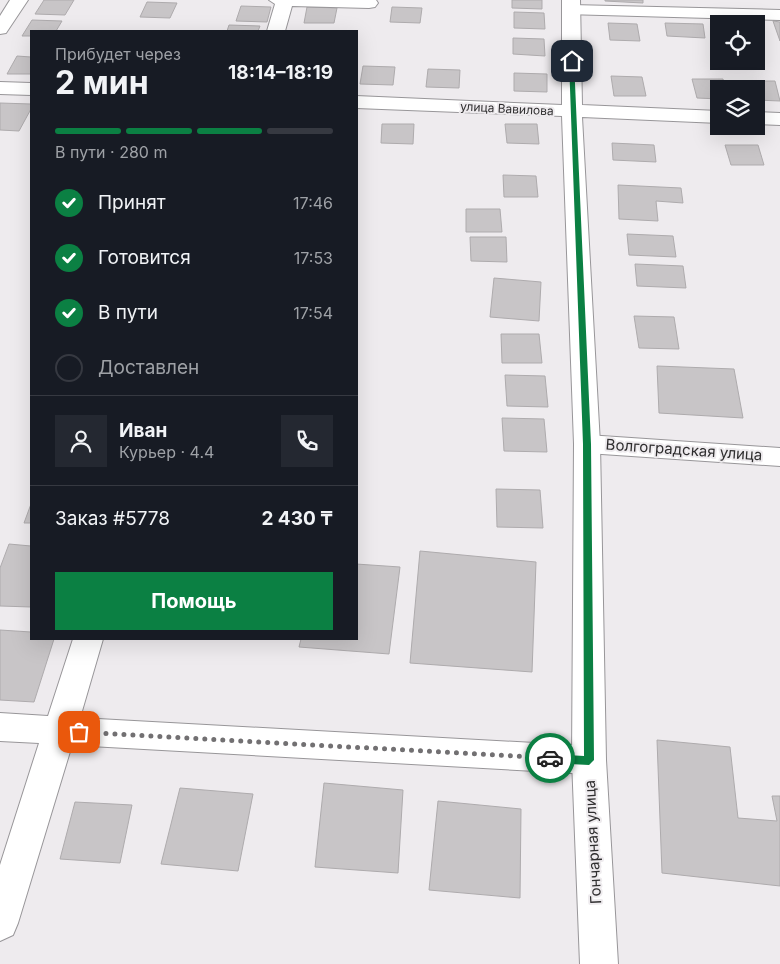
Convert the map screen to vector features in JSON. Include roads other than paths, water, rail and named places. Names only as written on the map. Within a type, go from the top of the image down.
[{"type":"street","points":[[0,29],[19,0]]},
{"type":"street","points":[[278,0],[369,3]]},
{"type":"street","points":[[276,30],[285,0]]},
{"type":"street","points":[[571,5],[780,15]]},
{"type":"street","name":"Гончарная улица","points":[[571,5],[572,112],[587,444],[589,760],[598,964]]},
{"type":"street","points":[[0,88],[30,89]]},
{"type":"street","name":"улица Вавилова","points":[[358,102],[710,117]]},
{"type":"street","points":[[765,118],[780,119]]},
{"type":"street","name":"Волгоградская улица","points":[[587,444],[780,457]]},
{"type":"street","points":[[0,923],[88,640]]},
{"type":"street","points":[[0,727],[589,760]]}]
